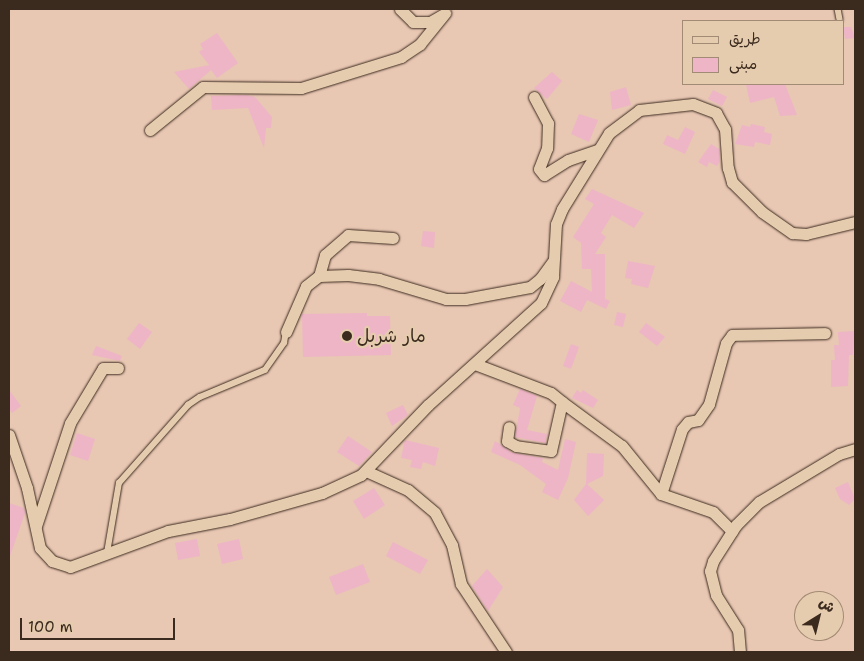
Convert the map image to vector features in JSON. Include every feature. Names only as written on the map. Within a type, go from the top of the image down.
[{"type":"street","points":[[400,9],[413,22],[430,22],[449,11]]},
{"type":"street","points":[[150,130],[203,87],[301,88],[401,57],[420,44],[449,11]]},
{"type":"street","points":[[534,97],[548,123],[547,148],[538,169],[544,175],[568,160],[598,150]]},
{"type":"street","points":[[9,435],[27,488],[35,530],[46,555],[62,566],[78,566],[172,530],[230,519],[322,493],[366,471],[428,405],[541,303],[551,284],[558,217],[598,150],[618,123],[639,110],[685,104],[707,108],[716,113],[725,129],[728,168],[732,182],[780,226],[802,235],[855,222]]},
{"type":"street","points":[[319,276],[325,255],[334,244],[348,235],[393,238]]},
{"type":"street","points":[[286,332],[306,286],[319,276],[348,275],[379,279],[446,299],[465,299],[530,287],[540,279],[554,259]]},
{"type":"street","points":[[661,494],[682,429],[688,422],[698,420],[709,404],[726,343],[732,335],[825,333]]},
{"type":"street","points":[[475,364],[551,393],[622,446],[661,494],[713,512],[732,531]]},
{"type":"street","points":[[35,530],[70,423],[104,368],[118,368]]},
{"type":"street","points":[[509,427],[506,441],[516,446],[551,451],[562,402]]},
{"type":"street","points":[[740,652],[738,630],[720,605],[710,571],[713,561],[732,531],[759,502],[854,448]]},
{"type":"street","points":[[366,471],[408,490],[435,514],[452,545],[461,584],[506,652]]},
{"type":"lane","points":[[838,9],[840,19]]},
{"type":"lane","points":[[107,555],[119,483],[188,405],[200,397],[265,370],[284,344],[286,332]]},
{"type":"building","points":[[844,27],[851,27],[855,38],[845,39]]},
{"type":"building","points":[[217,33],[238,63],[217,78],[211,70],[189,89],[174,72],[209,65],[199,52],[203,49],[200,44]]},
{"type":"building","points":[[552,72],[562,81],[547,99],[534,88]]},
{"type":"building","points":[[746,85],[785,85],[797,115],[780,116],[774,97],[750,103]]},
{"type":"building","points":[[626,87],[631,105],[612,110],[610,92]]},
{"type":"building","points":[[713,90],[727,97],[722,106],[708,99]]},
{"type":"building","points":[[246,95],[255,97],[272,117],[271,128],[266,128],[264,148],[248,108],[212,110],[211,96]]},
{"type":"building","points":[[579,114],[598,120],[589,142],[571,134]]},
{"type":"building","points":[[751,124],[765,127],[764,132],[772,134],[770,145],[755,142],[754,147],[735,144],[742,125],[750,127]]},
{"type":"building","points":[[685,127],[695,132],[685,154],[663,144],[667,135],[678,140]]},
{"type":"building","points":[[711,144],[719,149],[720,161],[717,166],[709,162],[707,167],[698,162]]},
{"type":"building","points":[[592,189],[644,213],[634,228],[612,215],[601,233],[606,237],[595,254],[605,254],[605,299],[610,301],[606,309],[587,300],[581,312],[560,301],[571,281],[592,292],[591,269],[582,269],[581,243],[573,237],[594,204],[585,199]]},
{"type":"building","points":[[423,231],[435,232],[434,248],[421,246]]},
{"type":"building","points":[[628,261],[655,266],[648,288],[631,284],[632,279],[625,278]]},
{"type":"building","points":[[617,312],[626,314],[623,327],[614,325]]},
{"type":"building","name":"مار شربل","points":[[367,313],[367,316],[390,316],[391,355],[303,357],[302,314]]},
{"type":"building","points":[[139,323],[152,332],[140,349],[127,339]]},
{"type":"building","points":[[646,323],[665,337],[657,346],[639,332]]},
{"type":"building","points":[[855,331],[853,355],[849,355],[848,386],[831,387],[831,360],[835,360],[834,345],[839,345],[838,332]]},
{"type":"building","points":[[571,344],[579,347],[571,369],[563,366]]},
{"type":"building","points":[[96,346],[122,356],[120,361],[92,355]]},
{"type":"building","points":[[520,389],[537,396],[527,430],[547,434],[545,443],[515,437],[520,408],[513,405]]},
{"type":"building","points":[[9,390],[21,406],[12,413],[9,409]]},
{"type":"building","points":[[577,390],[581,393],[583,390],[598,400],[593,408],[572,398]]},
{"type":"building","points":[[403,405],[408,415],[392,426],[386,413]]},
{"type":"building","points":[[77,433],[95,439],[88,461],[70,455]]},
{"type":"building","points":[[348,436],[372,452],[359,466],[337,452]]},
{"type":"building","points":[[565,439],[576,442],[568,478],[558,500],[542,492],[546,484],[520,465],[491,452],[495,441],[513,453],[543,458],[542,462],[558,470]]},
{"type":"building","points":[[405,440],[439,448],[435,466],[423,462],[421,469],[410,467],[412,460],[401,458]]},
{"type":"building","points":[[587,453],[604,454],[603,476],[587,484],[604,500],[588,516],[574,500],[586,484]]},
{"type":"building","points":[[848,482],[855,499],[849,505],[840,499],[835,488]]},
{"type":"building","points":[[374,488],[385,505],[364,519],[353,501]]},
{"type":"building","points":[[9,503],[24,508],[25,513],[10,556]]},
{"type":"building","points":[[197,539],[200,556],[178,560],[175,543]]},
{"type":"building","points":[[239,539],[243,559],[222,564],[217,544]]},
{"type":"building","points":[[393,542],[428,560],[420,574],[386,556]]},
{"type":"building","points":[[363,564],[370,582],[336,595],[329,577]]},
{"type":"building","points":[[487,569],[503,587],[488,611],[472,586]]},
{"type":"place","name":"مار شربل","points":[[347,336]]}]
